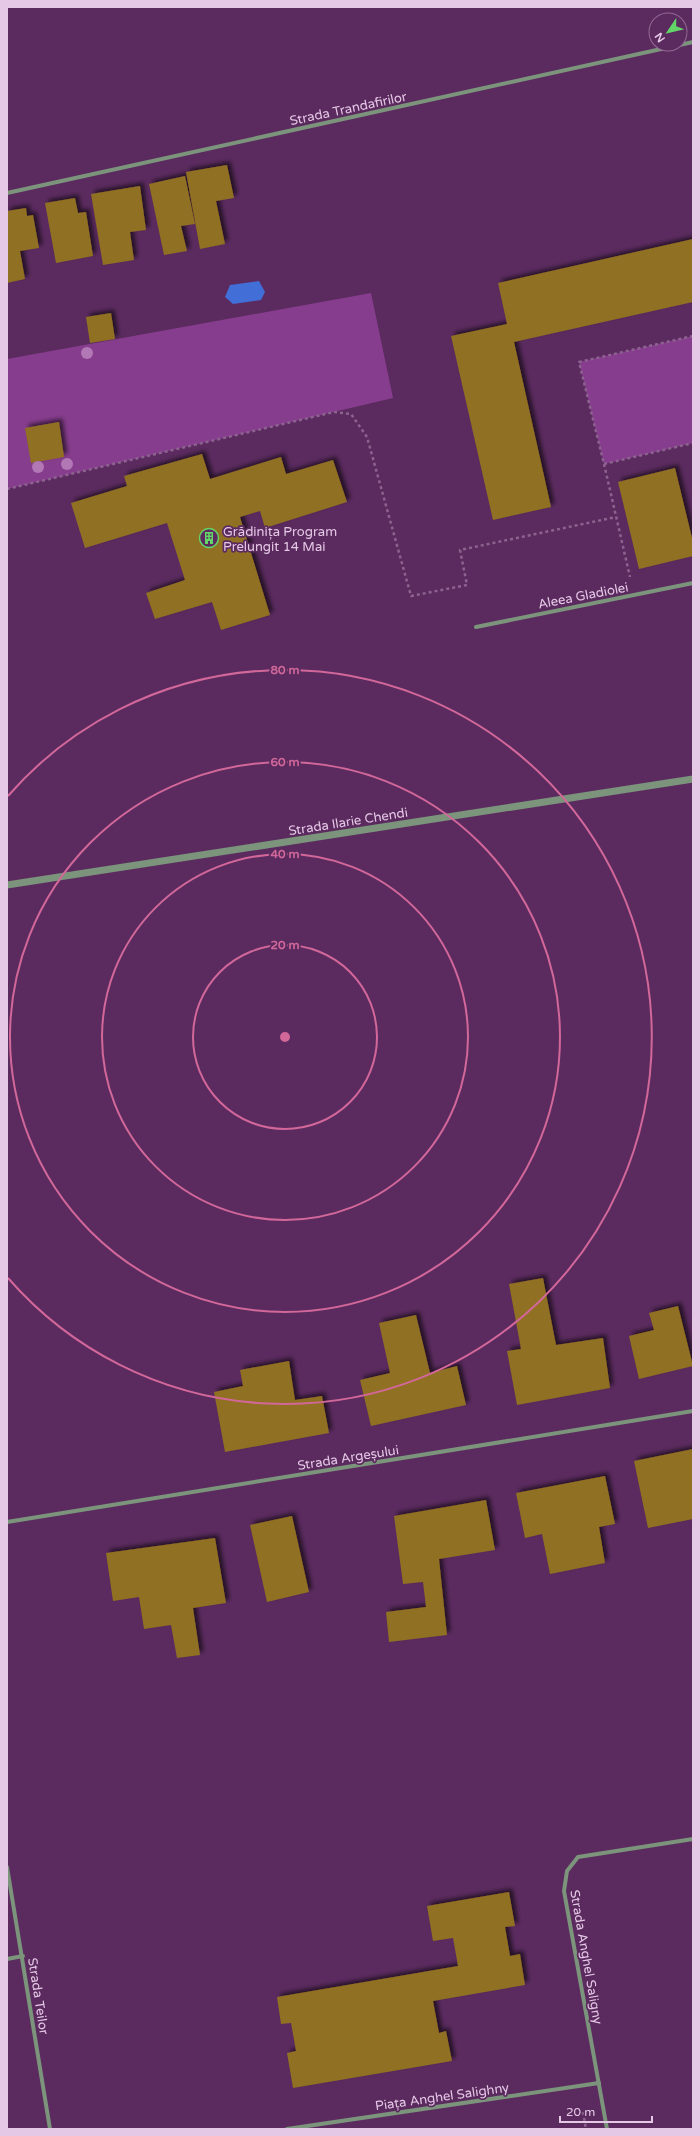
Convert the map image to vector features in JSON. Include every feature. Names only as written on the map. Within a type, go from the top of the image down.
[{"type":"street","name":"Strada Trandafirilor","points":[[7,193],[693,42]]},
{"type":"street","name":"Aleea Gladiolei","points":[[476,627],[693,583]]},
{"type":"street","name":"Strada Ilarie Chendi","points":[[7,885],[693,779]]},
{"type":"street","name":"Strada Argeșului","points":[[7,1522],[693,1411]]},
{"type":"street","name":"Strada Anghel Saligny","points":[[607,2129],[564,1891],[567,1871],[578,1857],[693,1839]]},
{"type":"street","name":"Strada Teilor","points":[[7,1867],[23,1956],[50,2129]]},
{"type":"street","points":[[7,1959],[23,1956]]},
{"type":"street","name":"Piața Anghel Salighny","points":[[287,2129],[599,2083]]},
{"type":"path","points":[[634,595],[579,362],[693,336]]},
{"type":"path","points":[[7,489],[334,412],[351,414],[367,437],[412,596],[467,585],[460,550],[616,517]]},
{"type":"path","points":[[604,464],[693,443]]},
{"type":"shaded area","points":[[371,293],[393,398],[7,489],[7,359]]},
{"type":"shaded area","points":[[693,336],[693,443],[604,464],[579,362]]},
{"type":"water","points":[[259,281],[265,292],[261,300],[233,304],[225,297],[230,285]]},
{"type":"building","points":[[227,165],[234,198],[216,201],[225,244],[200,249],[186,172]]},
{"type":"building","points":[[185,176],[195,224],[181,226],[187,251],[164,255],[149,184]]},
{"type":"building","points":[[140,186],[146,230],[130,232],[134,260],[103,265],[91,194]]},
{"type":"building","points":[[75,198],[78,213],[86,212],[93,256],[56,263],[45,203]]},
{"type":"building","points":[[26,208],[27,216],[33,215],[39,248],[20,251],[25,279],[7,283],[7,211]]},
{"type":"building","points":[[693,239],[693,302],[514,342],[551,507],[493,520],[451,336],[507,324],[498,283]]},
{"type":"building","points":[[111,313],[115,339],[90,343],[86,317]]},
{"type":"building","points":[[59,422],[64,457],[31,463],[25,428]]},
{"type":"building","name":"Grădinița Program Prelungit 14 Mai","points":[[202,454],[210,479],[281,457],[286,474],[333,460],[347,502],[265,528],[260,511],[240,517],[270,615],[221,630],[212,602],[155,619],[146,593],[185,580],[167,523],[85,548],[71,503],[127,486],[124,476]]},
{"type":"building","points":[[675,468],[693,542],[693,556],[639,569],[618,482]]},
{"type":"building","points":[[543,1278],[556,1345],[603,1338],[610,1388],[517,1405],[507,1351],[521,1349],[509,1284]]},
{"type":"building","points":[[678,1306],[693,1366],[639,1379],[629,1336],[654,1330],[649,1313]]},
{"type":"building","points":[[416,1315],[430,1373],[457,1366],[466,1405],[371,1426],[360,1380],[390,1373],[379,1323]]},
{"type":"building","points":[[289,1361],[295,1400],[322,1396],[329,1433],[225,1452],[214,1392],[243,1386],[240,1370]]},
{"type":"building","points":[[693,1449],[693,1519],[648,1528],[634,1461]]},
{"type":"building","points":[[605,1476],[615,1524],[599,1527],[605,1563],[550,1574],[542,1534],[525,1538],[516,1493]]},
{"type":"building","points":[[486,1500],[495,1550],[439,1559],[447,1635],[389,1642],[386,1612],[426,1607],[423,1582],[403,1584],[394,1516]]},
{"type":"building","points":[[292,1516],[309,1592],[267,1602],[250,1525]]},
{"type":"building","points":[[215,1538],[226,1603],[193,1608],[200,1655],[177,1658],[171,1625],[144,1629],[139,1597],[113,1601],[106,1553]]},
{"type":"building","points":[[509,1892],[515,1926],[505,1927],[510,1956],[520,1954],[525,1985],[433,2001],[439,2033],[446,2031],[452,2061],[293,2088],[287,2053],[296,2051],[291,2023],[281,2024],[277,1997],[458,1966],[453,1938],[433,1941],[427,1906]]},
{"type":"place","name":"Grădinița Program Prelungit 14 Mai","points":[[209,538]]}]
